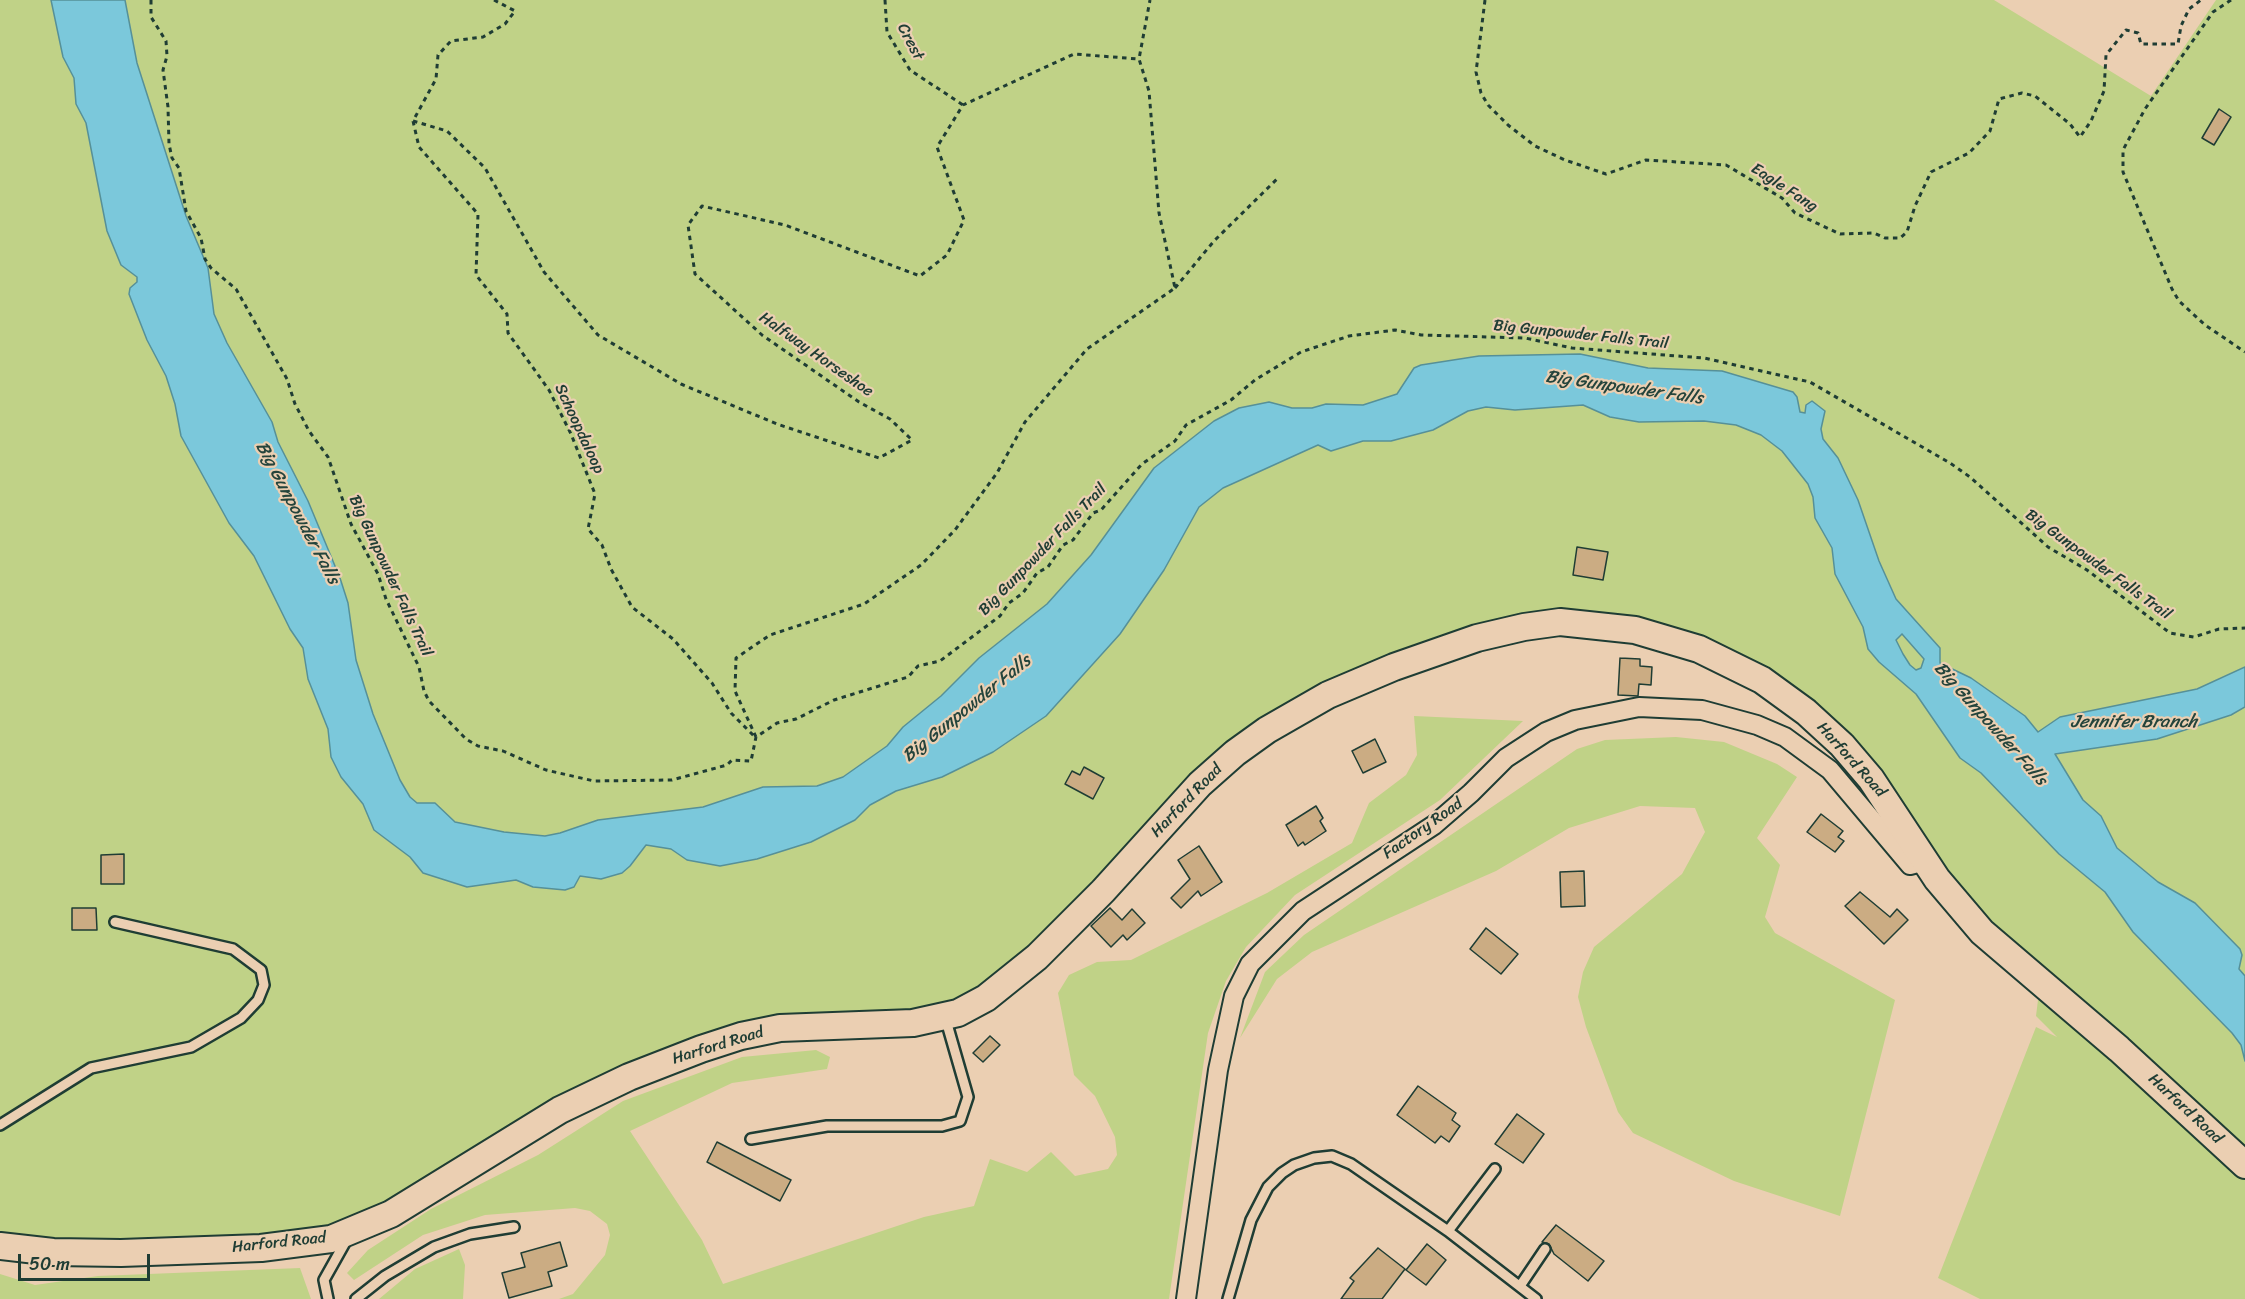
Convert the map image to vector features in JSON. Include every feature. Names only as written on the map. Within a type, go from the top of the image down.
[{"type":"main road","name":"Harford Road","points":[[0,1246],[80,1253],[226,1249],[293,1245],[350,1233],[391,1214],[560,1110],[629,1077],[701,1049],[741,1036],[780,1028],[913,1023],[945,1017],[986,998],[1037,957],[1103,891],[1200,784],[1234,753],[1267,730],[1328,695],[1394,667],[1477,638],[1542,623],[1592,623],[1655,634],[1699,649],[1762,680],[1806,712],[1857,763],[1885,797],[1924,861],[1949,895],[1982,932],[2120,1049],[2245,1165]]},
{"type":"street","name":"Factory Road","points":[[1186,1299],[1218,1070],[1234,996],[1250,964],[1302,911],[1434,825],[1471,794],[1506,758],[1546,732],[1575,720],[1639,707],[1702,710],[1757,725],[1785,738],[1830,770],[1910,865],[1924,861]]},
{"type":"lane","points":[[0,1125],[91,1068],[191,1047],[241,1018],[258,1000],[264,985],[261,970],[233,949],[115,922]]},
{"type":"lane","points":[[751,1139],[827,1126],[942,1126],[960,1121],[968,1097],[945,1017]]},
{"type":"lane","points":[[1228,1299],[1251,1220],[1263,1194],[1282,1173],[1314,1158],[1332,1156],[1351,1164],[1448,1231],[1536,1299]]},
{"type":"lane","points":[[1448,1231],[1495,1169]]},
{"type":"lane","points":[[356,1299],[385,1276],[435,1247],[470,1234],[514,1227]]},
{"type":"lane","points":[[328,1299],[324,1280],[350,1233]]},
{"type":"lane","points":[[1520,1286],[1545,1249]]},
{"type":"path","name":"Big Gunpowder Falls Trail","points":[[151,0],[151,17],[166,41],[167,56],[163,70],[168,107],[169,144],[172,158],[179,168],[186,211],[201,238],[205,259],[236,289],[287,379],[295,404],[309,431],[328,457],[351,524],[378,574],[386,599],[419,667],[424,691],[429,701],[466,739],[478,746],[503,751],[546,770],[594,781],[672,780],[727,765],[732,760],[751,761],[756,737],[777,723],[796,718],[818,706],[909,677],[918,666],[940,661],[1000,616],[1009,603],[1023,593],[1038,573],[1048,567],[1063,545],[1073,540],[1093,513],[1101,510],[1142,464],[1175,441],[1186,425],[1231,400],[1255,380],[1301,352],[1349,336],[1395,330],[1421,336],[1525,338],[1572,348],[1704,358],[1810,382],[1950,463],[2048,547],[2087,570],[2170,633],[2194,636],[2218,629],[2245,628]]},
{"type":"path","points":[[413,121],[436,79],[438,55],[451,41],[483,37],[505,24],[515,11],[494,0]]},
{"type":"path","name":"Crest","points":[[885,0],[887,32],[910,70],[963,105]]},
{"type":"path","points":[[1150,0],[1139,59],[1149,91],[1159,213],[1175,288]]},
{"type":"path","name":"Eagle Fang","points":[[1485,0],[1476,72],[1482,93],[1488,105],[1508,125],[1536,146],[1565,160],[1606,174],[1646,160],[1726,165],[1782,198],[1795,213],[1840,234],[1874,233],[1885,238],[1900,238],[1906,232],[1931,172],[1970,153],[1990,131],[1999,99],[2022,93],[2035,96],[2070,124],[2080,137],[2091,121],[2104,91],[2106,55],[2126,30],[2138,33],[2141,44],[2178,44],[2181,26],[2189,9],[2201,0]]},
{"type":"path","points":[[2231,0],[2212,12],[2145,109],[2123,150],[2123,172],[2179,301],[2205,325],[2245,352]]},
{"type":"path","points":[[963,105],[1074,54],[1139,59]]},
{"type":"path","name":"Halfway Horseshoe","points":[[413,121],[447,132],[485,168],[544,272],[598,335],[681,384],[777,424],[879,458],[912,440],[890,419],[859,402],[762,335],[695,274],[688,225],[702,206],[784,225],[920,276],[947,255],[964,220],[937,147],[963,105]]},
{"type":"path","name":"Schoopdaloop","points":[[413,121],[419,147],[478,214],[476,275],[507,314],[508,333],[549,390],[571,434],[595,494],[588,529],[602,545],[611,569],[632,607],[673,639],[712,683],[731,713],[756,737]]},
{"type":"path","points":[[756,737],[735,691],[736,658],[770,635],[864,604],[921,565],[955,530],[997,473],[1025,422],[1088,349],[1175,288],[1214,241],[1278,178]]},
{"type":"green space","points":[[0,0],[1994,0],[2151,96],[2216,0],[2245,0],[2245,1299],[1980,1299],[1938,1278],[2036,1027],[2057,1037],[2036,1016],[2039,992],[1990,923],[1958,887],[1839,729],[1644,622],[1587,612],[1531,615],[1315,689],[1043,937],[975,993],[947,1005],[925,1011],[766,1020],[413,1187],[347,1223],[312,1231],[270,1236],[109,1242],[52,1242],[0,1235]]},
{"type":"green space","points":[[1414,716],[1523,721],[1440,800],[1295,895],[1246,947],[1226,981],[1208,1033],[1169,1299],[559,1299],[573,1294],[605,1255],[610,1235],[607,1224],[590,1211],[575,1208],[485,1215],[423,1235],[354,1280],[347,1273],[368,1250],[431,1209],[538,1155],[623,1101],[742,1057],[816,1050],[830,1057],[827,1069],[732,1083],[630,1131],[702,1240],[723,1284],[924,1217],[974,1206],[990,1159],[1027,1172],[1051,1152],[1075,1176],[1108,1169],[1117,1155],[1115,1137],[1095,1096],[1074,1075],[1058,993],[1069,975],[1097,962],[1131,960],[1267,893],[1352,843],[1369,803],[1406,775],[1417,755]]},
{"type":"green space","points":[[1676,737],[1724,742],[1777,764],[1797,777],[1757,838],[1780,865],[1765,917],[1775,933],[1895,1000],[1840,1216],[1734,1181],[1633,1133],[1618,1112],[1586,1027],[1578,997],[1583,972],[1594,947],[1682,874],[1705,832],[1695,808],[1640,806],[1569,828],[1496,871],[1312,952],[1277,979],[1240,1038],[1265,972],[1304,935],[1577,749],[1605,740]]},
{"type":"green space","points":[[459,1249],[465,1265],[463,1299],[379,1299],[415,1269]]},
{"type":"green space","points":[[300,1268],[311,1299],[0,1299],[0,1274],[35,1285],[98,1276]]},
{"type":"water","points":[[51,0],[125,0],[137,63],[186,216],[208,268],[214,314],[227,343],[272,422],[278,442],[308,501],[340,578],[348,603],[356,660],[373,714],[400,780],[410,797],[417,803],[435,803],[455,822],[504,832],[545,836],[598,820],[703,807],[763,787],[817,786],[843,777],[887,746],[903,727],[941,696],[979,658],[1047,604],[1091,555],[1154,468],[1214,421],[1239,408],[1269,402],[1292,408],[1312,408],[1326,404],[1363,405],[1397,394],[1414,368],[1421,365],[1479,356],[1580,354],[1648,368],[1722,371],[1793,392],[1797,397],[1800,412],[1805,413],[1806,405],[1812,401],[1825,411],[1821,429],[1823,439],[1838,458],[1858,500],[1879,561],[1896,599],[1940,648],[1940,663],[1971,678],[2025,716],[2038,732],[2060,717],[2197,689],[2245,667],[2245,707],[2231,715],[2157,739],[2055,754],[2083,800],[2101,816],[2117,848],[2158,882],[2195,903],[2240,949],[2242,955],[2239,969],[2245,976],[2245,1061],[2241,1045],[2232,1033],[2133,932],[2105,892],[2059,854],[1981,773],[1960,758],[1916,694],[1879,662],[1868,649],[1863,627],[1835,574],[1832,548],[1815,518],[1813,497],[1808,484],[1782,451],[1761,435],[1736,425],[1704,421],[1639,422],[1610,417],[1583,405],[1515,410],[1486,407],[1468,411],[1433,430],[1391,441],[1363,441],[1331,451],[1318,445],[1223,488],[1199,507],[1164,570],[1120,634],[1046,716],[993,752],[942,777],[896,791],[870,805],[855,820],[811,842],[757,859],[720,866],[687,860],[671,849],[646,845],[622,873],[601,879],[580,876],[574,887],[565,890],[533,887],[516,880],[467,887],[423,873],[410,857],[374,830],[363,804],[341,777],[331,757],[328,729],[308,679],[303,648],[290,629],[254,556],[229,523],[181,436],[175,404],[166,376],[147,340],[129,294],[130,288],[137,282],[137,277],[121,265],[107,231],[86,123],[76,104],[74,78],[63,57]],"holes":[[[1902,634],[1924,659],[1921,668],[1916,670],[1910,665],[1896,640]]]},
{"type":"building","points":[[2219,109],[2231,117],[2214,145],[2202,138]]},
{"type":"building","points":[[1577,547],[1608,552],[1603,580],[1573,575]]},
{"type":"building","points":[[1620,658],[1640,659],[1640,666],[1652,667],[1651,685],[1639,684],[1638,696],[1618,695]]},
{"type":"building","points":[[1375,739],[1386,762],[1363,773],[1352,751]]},
{"type":"building","points":[[1084,767],[1104,778],[1093,799],[1065,784],[1072,771],[1080,775]]},
{"type":"building","points":[[1316,806],[1323,818],[1320,821],[1326,831],[1305,845],[1303,842],[1298,846],[1286,825]]},
{"type":"building","points":[[1821,814],[1843,831],[1838,837],[1844,841],[1835,852],[1807,832]]},
{"type":"building","points":[[1199,846],[1222,882],[1201,896],[1198,891],[1181,908],[1171,898],[1190,879],[1178,860]]},
{"type":"building","points":[[124,854],[124,884],[101,884],[101,855]]},
{"type":"building","points":[[1584,871],[1585,906],[1561,907],[1560,872]]},
{"type":"building","points":[[1860,892],[1890,917],[1897,909],[1908,920],[1884,944],[1845,906]]},
{"type":"building","points":[[72,908],[96,908],[97,930],[72,930]]},
{"type":"building","points":[[1110,908],[1122,920],[1132,909],[1145,923],[1127,940],[1123,935],[1111,947],[1091,926]]},
{"type":"building","points":[[1486,928],[1518,954],[1501,974],[1470,949]]},
{"type":"building","points":[[990,1036],[1000,1045],[983,1062],[973,1053]]},
{"type":"building","points":[[1418,1086],[1456,1113],[1452,1120],[1460,1126],[1449,1142],[1441,1136],[1435,1143],[1397,1115]]},
{"type":"building","points":[[1517,1114],[1544,1134],[1523,1163],[1495,1144]]},
{"type":"building","points":[[717,1142],[791,1180],[780,1201],[707,1162]]},
{"type":"building","points":[[1556,1225],[1604,1261],[1588,1281],[1554,1254],[1549,1244],[1542,1242]]},
{"type":"building","points":[[560,1242],[567,1266],[548,1272],[552,1286],[509,1298],[502,1273],[525,1267],[521,1253]]},
{"type":"building","points":[[1427,1244],[1446,1260],[1426,1285],[1406,1270]]},
{"type":"building","points":[[1378,1248],[1405,1269],[1382,1299],[1341,1299],[1354,1281],[1350,1278]]},
{"type":"water label","name":"Big Gunpowder Falls","points":[[1624,388]]},
{"type":"water label","name":"Big Gunpowder Falls","points":[[297,513]]},
{"type":"water label","name":"Big Gunpowder Falls","points":[[967,709]]},
{"type":"water label","name":"Jennifer Branch","points":[[2134,722]]},
{"type":"water label","name":"Big Gunpowder Falls","points":[[1990,724]]}]
